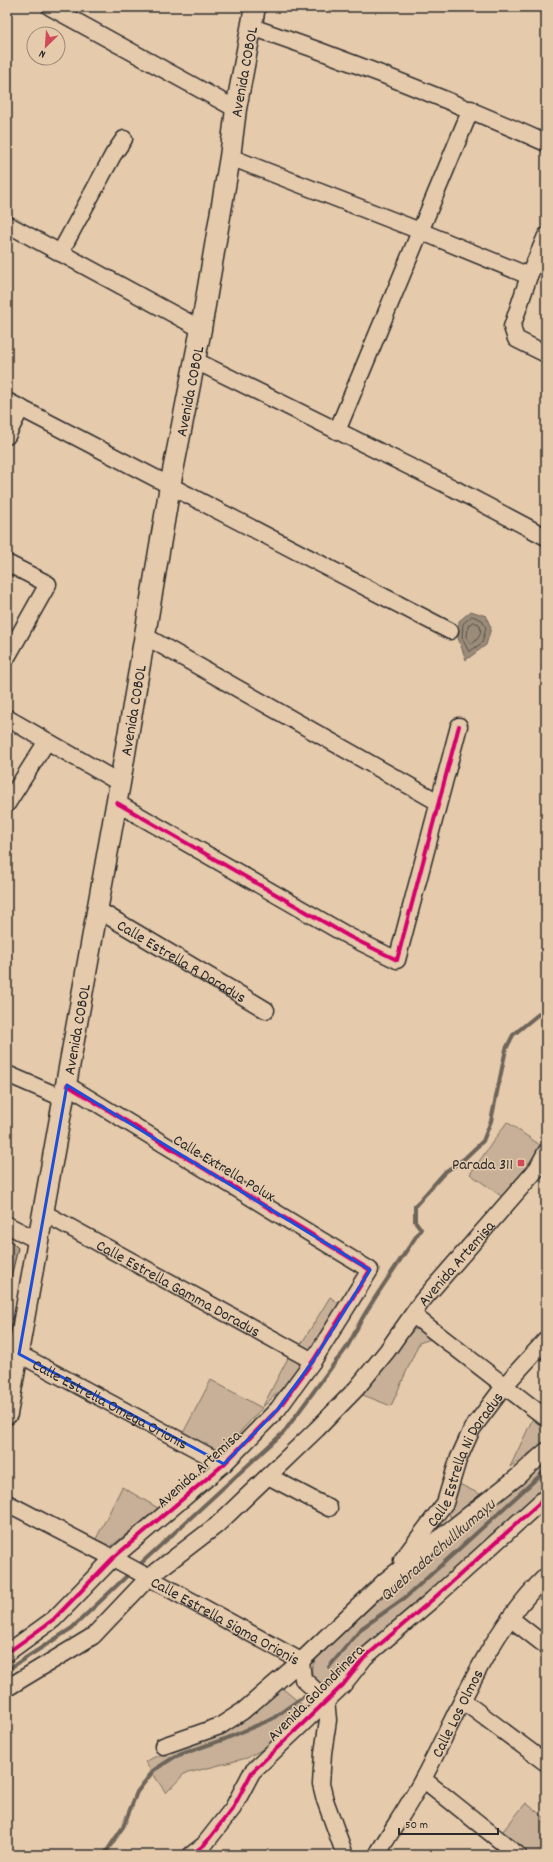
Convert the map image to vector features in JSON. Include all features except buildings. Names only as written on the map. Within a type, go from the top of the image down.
[{"type":"main road","name":"Avenida COBOL","points":[[7,1414],[117,803],[170,486],[201,329],[230,157],[236,109],[255,7]]},
{"type":"street","points":[[50,7],[236,109]]},
{"type":"street","points":[[252,27],[326,52],[471,109],[546,143]]},
{"type":"street","points":[[337,431],[471,109]]},
{"type":"street","points":[[60,253],[113,154],[124,138]]},
{"type":"street","points":[[230,157],[420,231],[529,276]]},
{"type":"street","points":[[7,224],[201,329]]},
{"type":"street","points":[[546,236],[529,276],[512,328],[516,339],[546,354]]},
{"type":"street","points":[[194,360],[453,488],[546,537]]},
{"type":"street","points":[[7,436],[14,405],[450,631]]},
{"type":"street","points":[[7,562],[48,584],[7,657]]},
{"type":"street","points":[[145,636],[438,802]]},
{"type":"street","points":[[7,718],[120,783]]},
{"type":"street","points":[[117,803],[350,937],[397,960],[459,726]]},
{"type":"street","points":[[7,804],[47,741]]},
{"type":"street","name":"Calle Estrella R Doradus","points":[[98,910],[266,1010]]},
{"type":"street","name":"Calle Extrella Polux","points":[[7,1074],[66,1092],[370,1270]]},
{"type":"street","name":"Avenida Artemisa","points":[[7,1688],[94,1636],[138,1573],[217,1524],[356,1389],[387,1351],[422,1301],[541,1170],[546,1152]]},
{"type":"street","name":"Calle Estrella Gamma Doradus","points":[[44,1213],[313,1361]]},
{"type":"street","points":[[7,1226],[39,1240]]},
{"type":"street","name":"Avenida Artemisa","points":[[7,1652],[54,1619],[113,1558],[224,1464],[278,1409],[313,1361],[370,1270]]},
{"type":"street","points":[[413,1314],[546,1418]]},
{"type":"street","name":"Calle Estrella Ni Doradus","points":[[386,1580],[437,1516],[445,1503],[458,1460],[472,1429],[505,1385],[546,1340]]},
{"type":"street","name":"Calle Estrella Omega Orionis","points":[[19,1354],[224,1464]]},
{"type":"street","points":[[386,1580],[516,1478],[546,1451]]},
{"type":"street","points":[[268,1476],[329,1508]]},
{"type":"street","name":"Avenida Golondrinera","points":[[191,1855],[204,1845],[233,1808],[252,1772],[343,1685],[365,1657],[432,1600],[546,1497]]},
{"type":"street","name":"Calle Estrella Sigma Orionis","points":[[7,1503],[113,1558],[301,1661],[303,1679],[326,1700]]},
{"type":"street","name":"Calle Los Olmos","points":[[377,1855],[423,1779],[486,1656],[510,1618],[546,1576]]},
{"type":"street","name":"Avenida Golondrinera","points":[[163,1746],[220,1726],[243,1712],[301,1661],[386,1580]]},
{"type":"street","points":[[510,1618],[546,1646]]},
{"type":"street","points":[[326,1700],[328,1720],[323,1753],[321,1784],[325,1800],[345,1855]]},
{"type":"street","points":[[462,1701],[546,1763]]},
{"type":"street","points":[[423,1779],[518,1855]]},
{"type":"highlighted area","points":[[67,1085],[370,1270],[313,1361],[278,1409],[224,1464],[19,1354]]},
{"type":"shaded area","points":[[507,1122],[541,1146],[504,1198],[470,1174]]},
{"type":"shaded area","points":[[330,1297],[341,1305],[309,1352],[300,1346]]},
{"type":"shaded area","points":[[416,1329],[431,1339],[419,1343],[391,1406],[363,1395],[409,1334]]},
{"type":"shaded area","points":[[289,1356],[304,1366],[262,1408]]},
{"type":"shaded area","points":[[211,1380],[262,1408],[220,1454],[183,1433]]},
{"type":"shaded area","points":[[534,1416],[546,1428],[546,1441],[510,1467]]},
{"type":"shaded area","points":[[546,1459],[546,1491],[406,1615],[352,1656],[336,1681],[322,1686],[314,1678],[312,1668],[314,1662],[323,1650],[399,1583],[499,1502]]},
{"type":"shaded area","points":[[459,1484],[484,1496],[457,1517],[450,1517],[449,1511]]},
{"type":"shaded area","points":[[122,1487],[158,1508],[109,1548],[95,1541]]},
{"type":"shaded area","points":[[282,1688],[306,1708],[282,1738],[247,1758],[184,1774],[166,1793],[145,1762],[180,1744],[236,1726]]},
{"type":"shaded area","points":[[526,1803],[546,1819],[546,1855],[530,1855],[502,1832]]},
{"type":"water","points":[[471,611],[486,616],[491,628],[486,645],[466,660],[458,638],[459,621]]},
{"type":"waterway","points":[[137,1567],[284,1432],[344,1351],[363,1317],[421,1229],[415,1221],[415,1206],[445,1172],[464,1159],[483,1141],[491,1121],[506,1049],[513,1035],[546,1008]]},
{"type":"waterway","name":"Quebrada Chullkumayu","points":[[329,1667],[362,1628],[406,1597],[546,1470]]},
{"type":"waterway","points":[[7,1670],[72,1628],[130,1573]]},
{"type":"waterway","name":"Quebrada Chullkumayu","points":[[104,1855],[123,1827],[137,1792],[154,1770],[176,1756],[225,1739],[272,1719],[304,1696]]},
{"type":"cycle path","points":[[117,803],[350,937],[397,960],[459,726]]},
{"type":"cycle path","points":[[7,1653],[54,1619],[113,1558],[224,1464],[278,1409],[313,1361],[370,1270],[67,1085]]},
{"type":"cycle path","points":[[191,1855],[204,1845],[233,1808],[252,1772],[343,1685],[365,1657],[432,1600],[546,1497]]},
{"type":"place","name":"Parada 311","points":[[521,1163]]}]
